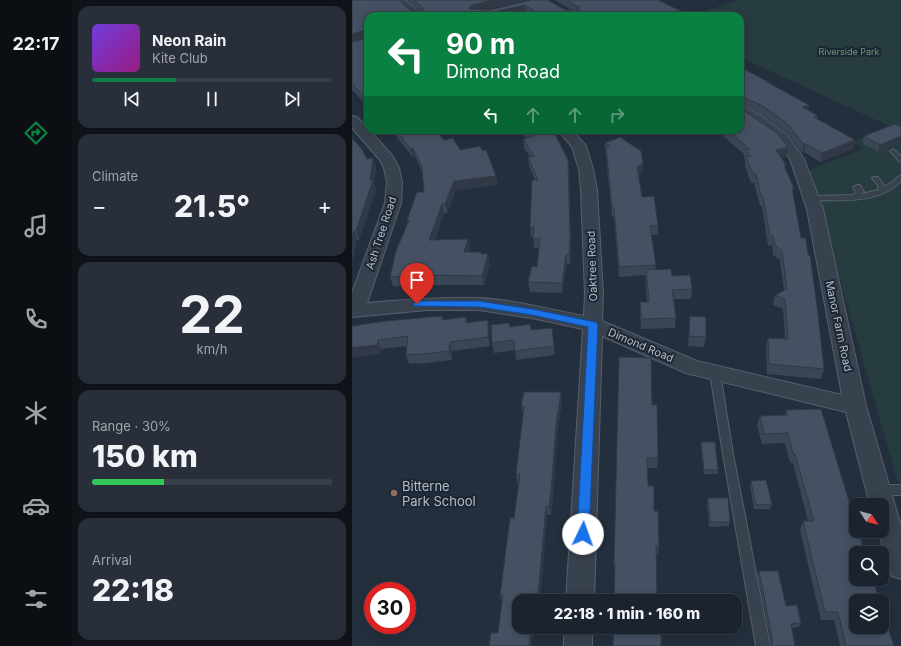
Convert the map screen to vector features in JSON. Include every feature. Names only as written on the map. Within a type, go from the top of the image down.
[{"type":"street","points":[[398,0],[414,12]]},
{"type":"street","name":"Manor Farm Road","points":[[744,112],[782,138],[797,159],[815,209],[855,406],[877,490],[901,567]]},
{"type":"street","name":"Ash Tree Road","points":[[352,120],[364,133]]},
{"type":"street","name":"Ash Tree Road","points":[[354,311],[393,203],[395,185],[394,174],[388,160],[365,134]]},
{"type":"street","name":"Oaktree Road","points":[[568,134],[579,146],[583,156],[589,190],[594,294],[580,594]]},
{"type":"street","name":"Dimond Road","points":[[354,311],[417,304],[479,304],[532,312],[593,325],[693,368],[855,406]]},
{"type":"street","points":[[578,634],[578,646]]},
{"type":"lane","points":[[893,151],[901,160]]},
{"type":"lane","points":[[811,198],[855,197],[881,191],[897,183],[901,177]]},
{"type":"lane","points":[[876,178],[882,185],[881,191]]},
{"type":"lane","points":[[855,197],[860,192],[857,187]]},
{"type":"lane","points":[[715,373],[728,454],[763,646]]},
{"type":"lane","points":[[877,490],[901,490]]},
{"type":"green space","name":"Riverside Park","points":[[740,0],[901,0],[901,493],[809,170],[863,149],[852,142],[889,126],[744,59],[744,12],[700,12]]},
{"type":"building","points":[[352,0],[399,0],[410,10],[423,10],[424,9],[414,0],[494,0],[472,5],[469,9],[489,10],[531,0],[547,0],[566,10],[580,10],[579,7],[567,0],[658,0],[681,11],[536,12],[525,5],[494,12],[364,12],[364,31],[352,34]]},
{"type":"building","points":[[364,39],[364,97],[352,84],[352,42]]},
{"type":"building","points":[[744,69],[809,105],[802,107],[818,116],[814,117],[855,140],[822,153],[806,144],[803,144],[789,125],[763,106],[744,98]]},
{"type":"building","points":[[744,111],[777,133],[788,147],[776,150],[786,165],[784,165],[794,188],[792,188],[801,238],[806,238],[808,255],[810,255],[824,369],[769,364],[768,338],[788,339],[785,299],[775,295],[787,289],[782,251],[775,245],[773,236],[770,236],[763,196],[761,196],[756,174],[753,174],[746,157],[751,156],[745,150],[750,149],[732,134],[744,134]]},
{"type":"building","points":[[895,124],[901,127],[901,136],[880,145],[864,136]]},
{"type":"building","points":[[399,134],[439,134],[444,140],[453,138],[460,150],[480,146],[483,151],[486,150],[496,176],[454,181],[445,204],[442,204],[429,240],[468,239],[464,252],[481,252],[481,254],[488,254],[482,276],[426,275],[390,277],[396,251],[409,220],[407,220],[417,192],[424,192],[422,167],[413,148],[410,148]]},
{"type":"building","points":[[532,134],[554,134],[568,160],[570,237],[569,255],[566,255],[562,283],[528,282],[532,266],[537,267],[540,238],[533,239],[534,227],[530,227],[532,180],[538,180],[528,157],[534,156],[523,139],[534,136]]},
{"type":"building","points":[[620,137],[641,151],[643,164],[637,167],[642,197],[654,196],[658,225],[650,226],[656,265],[619,267],[614,208],[612,208],[606,147],[610,146],[605,143]]},
{"type":"building","points":[[352,138],[361,148],[367,159],[373,158],[370,180],[373,180],[356,231],[354,231],[352,238]]},
{"type":"building","points":[[671,269],[672,276],[690,275],[692,289],[672,290],[676,318],[642,319],[640,302],[649,302],[646,270]]},
{"type":"building","points":[[442,316],[442,320],[466,317],[466,323],[488,320],[488,337],[450,342],[449,351],[414,355],[406,355],[408,336],[378,340],[377,345],[352,348],[352,326],[386,321]]},
{"type":"building","points":[[690,316],[706,317],[706,337],[689,336]]},
{"type":"building","points":[[509,323],[510,327],[530,324],[531,330],[552,328],[554,346],[515,351],[514,340],[492,343],[491,325]]},
{"type":"building","points":[[619,357],[651,358],[652,405],[657,405],[658,458],[647,458],[648,486],[654,486],[654,511],[658,511],[659,546],[656,546],[657,594],[614,594]]},
{"type":"building","points":[[524,392],[561,392],[556,425],[551,492],[549,506],[546,506],[538,594],[512,594],[512,634],[530,634],[529,646],[489,646],[491,633],[498,633],[503,595],[500,595],[510,518],[514,518],[520,474],[516,474],[524,406],[521,406]]},
{"type":"building","points":[[821,409],[849,501],[849,538],[860,538],[863,546],[849,546],[849,586],[875,586],[878,594],[849,594],[849,634],[889,634],[889,631],[894,646],[846,646],[838,612],[825,612],[803,521],[814,521],[795,454],[793,454],[788,433],[764,434],[760,416],[788,415],[786,410]]},
{"type":"building","points":[[701,442],[715,442],[718,470],[704,470]]},
{"type":"building","points":[[766,480],[772,504],[756,505],[751,481]]},
{"type":"building","points":[[708,498],[728,498],[730,522],[710,522]]},
{"type":"building","points":[[759,571],[778,571],[786,606],[797,605],[801,623],[791,624],[795,646],[771,646],[773,642]]},
{"type":"building","points":[[614,634],[661,634],[661,646],[613,646]]},
{"type":"place","name":"Bitterne Park School","points":[[394,493]]},
{"type":"route","points":[[417,304],[479,304],[532,312],[593,325],[583,534]]}]
